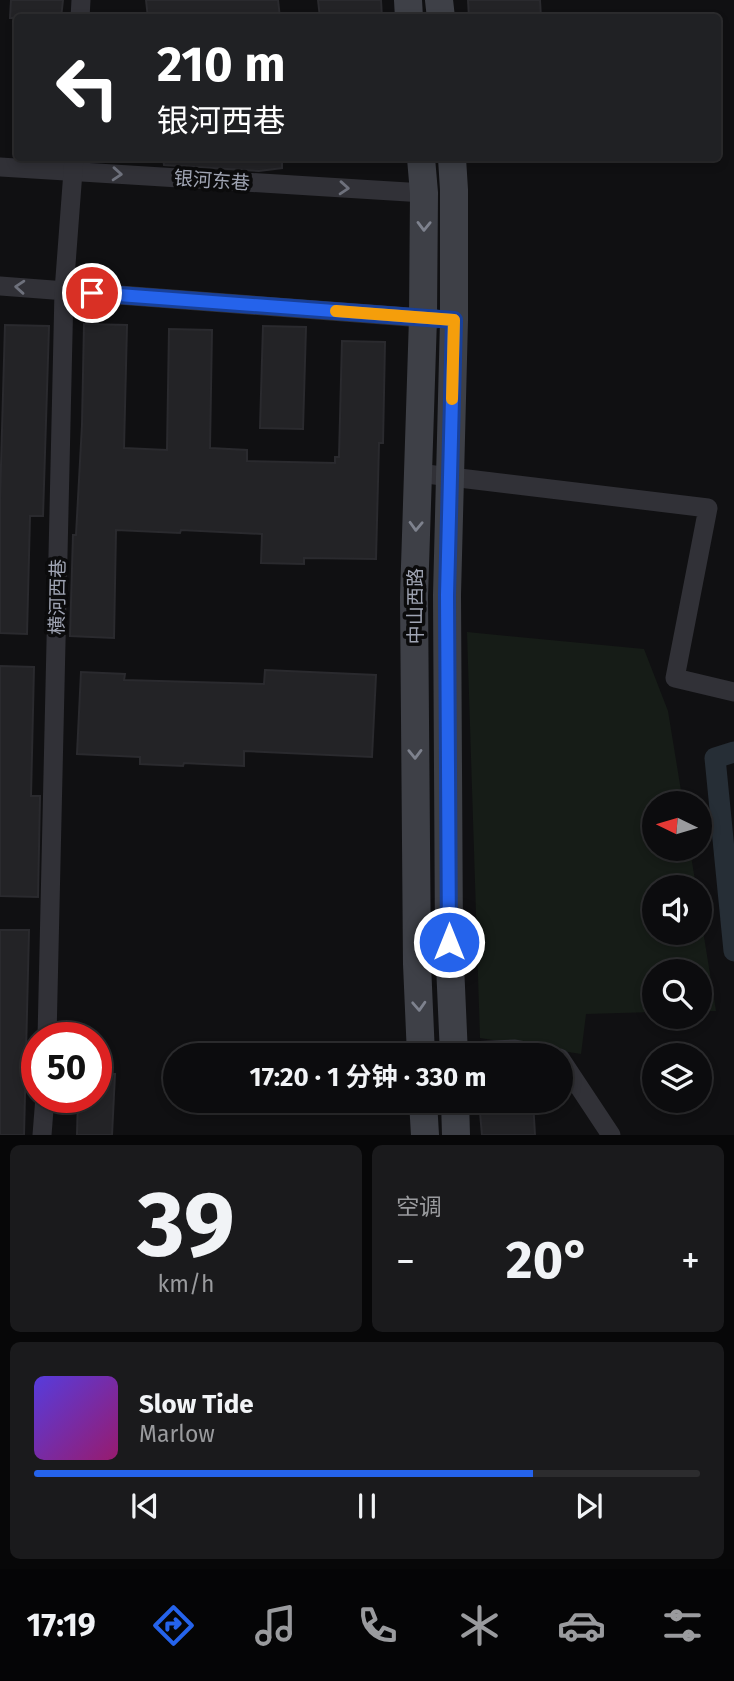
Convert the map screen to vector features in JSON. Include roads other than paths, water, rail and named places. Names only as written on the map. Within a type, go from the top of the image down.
[{"type":"main road","name":"中山西路","points":[[421,161],[424,193],[423,318],[414,597],[417,964],[421,1043]]},
{"type":"main road","name":"中山西路","points":[[452,161],[454,320],[447,595],[449,942],[454,1043]]},
{"type":"main road","points":[[424,1113],[425,1135]]},
{"type":"main road","points":[[455,1113],[456,1135]]},
{"type":"street","name":"银河东巷","points":[[0,167],[74,165],[424,193]]},
{"type":"street","name":"横河西巷","points":[[47,1022],[64,291],[74,165]]},
{"type":"street","points":[[0,286],[454,320]]},
{"type":"street","points":[[418,473],[708,508],[675,678],[734,692]]},
{"type":"street","points":[[573,1078],[611,1135]]},
{"type":"street","points":[[42,1135],[44,1113]]},
{"type":"waterway","points":[[734,752],[715,758],[734,951]]}]
